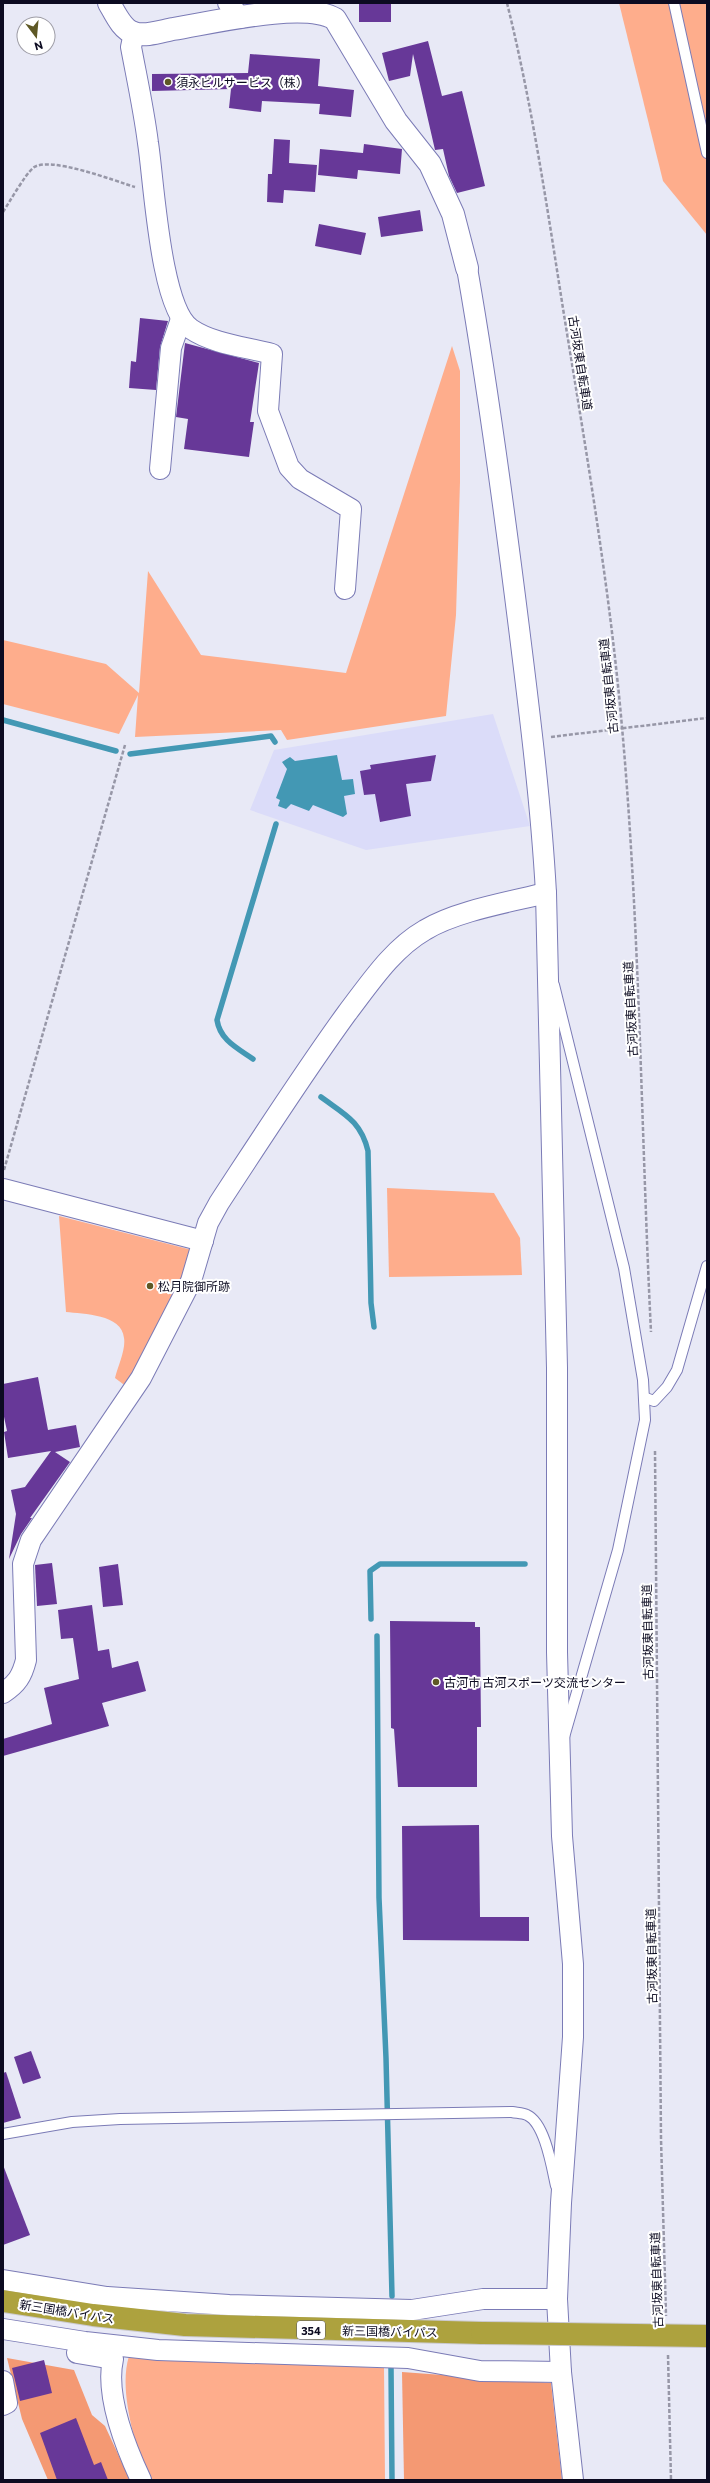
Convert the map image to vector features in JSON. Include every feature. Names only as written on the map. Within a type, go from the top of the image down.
[{"type":"highway","name":"新三国橋バイパス","points":[[3,2301],[140,2321],[312,2330],[707,2336]]},
{"type":"street","points":[[109,3],[124,27],[134,33],[154,33],[234,10],[269,8],[318,11],[335,19],[396,121],[430,164],[453,214],[467,268],[480,340],[510,549],[542,821],[546,892],[557,1368],[557,1652],[562,1836],[573,1964],[573,2037],[561,2202],[557,2299],[561,2372],[573,2480]]},
{"type":"street","points":[[134,33],[131,47],[155,188],[162,260],[181,319],[190,329],[212,339],[272,354],[268,411],[289,467],[300,479],[351,509],[345,589]]},
{"type":"street","points":[[160,469],[171,348],[181,319]]},
{"type":"street","points":[[3,1693],[13,1687],[23,1675],[26,1660],[22,1564],[31,1540],[140,1378],[191,1281],[202,1241],[218,1203],[311,1062],[379,971],[401,948],[425,930],[449,919],[546,892]]},
{"type":"street","points":[[3,1189],[202,1241]]},
{"type":"street","points":[[3,2280],[107,2297],[229,2305],[412,2310],[483,2299],[557,2299]]},
{"type":"street","points":[[3,2329],[85,2342],[158,2350],[408,2358],[480,2371],[561,2372]]},
{"type":"street","points":[[3,2338],[113,2359],[110,2372],[118,2416],[141,2480]]},
{"type":"street","points":[[3,2380],[7,2403],[3,2405]]},
{"type":"lane","points":[[674,3],[705,128],[707,153]]},
{"type":"lane","points":[[547,949],[624,1268],[646,1398],[645,1420],[618,1550],[571,1717],[560,1750]]},
{"type":"lane","points":[[646,1398],[654,1401],[667,1387],[677,1370],[707,1266]]},
{"type":"lane","points":[[3,2134],[72,2122],[104,2120],[512,2112],[528,2115],[537,2123],[543,2135],[561,2202]]},
{"type":"path","name":"古河坂東自転車道","points":[[508,3],[520,54],[540,165],[593,492],[622,728],[641,1053],[644,1189],[651,1337]]},
{"type":"path","points":[[3,212],[33,168],[45,164],[59,165],[143,189],[155,188]]},
{"type":"path","points":[[546,737],[707,718]]},
{"type":"path","points":[[3,1175],[125,745]]},
{"type":"path","name":"古河坂東自転車道","points":[[654,1447],[661,2139],[667,2321]]},
{"type":"path","points":[[668,2353],[671,2480]]},
{"type":"shaded area","points":[[619,3],[707,3],[707,235],[663,181]]},
{"type":"shaded area","points":[[452,346],[460,371],[460,482],[456,615],[446,716],[287,740],[281,730],[135,737],[138,695],[119,734],[3,704],[3,640],[106,664],[139,693],[148,571],[201,655],[346,673]]},
{"type":"shaded area","points":[[493,714],[530,826],[366,850],[250,810],[274,750]]},
{"type":"shaded area","points":[[387,1188],[494,1193],[520,1238],[522,1275],[389,1277]]},
{"type":"shaded area","points":[[59,1216],[192,1250],[191,1264],[127,1387],[115,1378],[124,1347],[122,1330],[116,1324],[101,1317],[66,1312]]},
{"type":"shaded area","points":[[129,2356],[384,2368],[385,2480],[147,2480],[138,2451],[127,2401],[126,2370]]},
{"type":"shaded area","points":[[7,2358],[74,2370],[92,2415],[105,2426],[130,2480],[48,2480],[22,2419]]},
{"type":"shaded area","points":[[402,2372],[551,2383],[562,2480],[404,2480]]},
{"type":"water","points":[[337,755],[342,780],[353,779],[355,794],[344,796],[347,814],[343,817],[313,805],[309,811],[291,804],[286,809],[278,806],[280,800],[276,798],[287,769],[282,762],[290,757],[295,761]]},
{"type":"building","points":[[359,3],[391,3],[391,22],[359,22]]},
{"type":"building","points":[[428,41],[442,96],[462,91],[485,186],[457,193],[449,176],[443,149],[435,150],[413,54],[410,76],[389,81],[382,53]]},
{"type":"building","points":[[250,54],[320,59],[318,86],[354,90],[351,117],[319,114],[320,104],[262,101],[261,112],[229,108],[231,89],[152,91],[152,74],[248,73]]},
{"type":"building","points":[[274,139],[290,140],[289,163],[317,165],[315,192],[284,190],[283,203],[267,202],[268,174],[272,174]]},
{"type":"building","points":[[364,144],[402,149],[400,174],[358,170],[357,179],[318,175],[320,149],[363,153]]},
{"type":"building","points":[[420,210],[423,231],[381,237],[378,217]]},
{"type":"building","points":[[319,224],[366,233],[361,255],[315,246]]},
{"type":"building","points":[[140,318],[168,321],[160,347],[156,390],[129,388],[131,361],[136,362]]},
{"type":"building","points":[[185,343],[259,363],[250,422],[254,422],[249,457],[184,449],[188,419],[176,417]]},
{"type":"building","points":[[436,755],[431,781],[406,784],[411,816],[380,822],[375,794],[364,795],[360,771],[371,769],[370,765]]},
{"type":"building","points":[[38,1377],[48,1430],[76,1425],[80,1447],[55,1452],[70,1462],[30,1518],[32,1518],[21,1534],[9,1559],[16,1514],[11,1490],[25,1487],[51,1451],[8,1458],[4,1432],[7,1431],[3,1412],[3,1384]]},
{"type":"building","points":[[52,1563],[57,1604],[37,1606],[35,1565]]},
{"type":"building","points":[[118,1564],[123,1605],[103,1607],[99,1567]]},
{"type":"building","points":[[92,1605],[98,1651],[109,1649],[112,1668],[138,1661],[146,1691],[102,1703],[109,1726],[3,1756],[3,1739],[52,1724],[44,1688],[79,1679],[73,1638],[61,1639],[58,1610]]},
{"type":"building","name":"古河市 古河スポーツ交流センター","points":[[390,1621],[475,1622],[475,1627],[480,1627],[481,1727],[477,1727],[477,1787],[398,1787],[394,1729],[391,1728]]},
{"type":"building","points":[[479,1825],[480,1917],[529,1917],[529,1941],[403,1940],[402,1826]]},
{"type":"building","points":[[31,2051],[41,2078],[23,2084],[14,2057]]},
{"type":"building","points":[[6,2072],[21,2118],[3,2123],[3,2073]]},
{"type":"building","points":[[3,2165],[30,2235],[3,2245]]},
{"type":"building","points":[[44,2360],[52,2393],[20,2401],[12,2368]]},
{"type":"building","points":[[76,2418],[94,2465],[101,2462],[108,2480],[57,2480],[40,2433]]},
{"type":"waterway","points":[[3,720],[116,751]]},
{"type":"waterway","points":[[130,754],[271,736],[275,742]]},
{"type":"waterway","points":[[253,1059],[225,1038],[217,1020],[276,824]]},
{"type":"waterway","points":[[321,1097],[356,1125],[361,1132],[368,1151],[371,1303],[374,1327]]},
{"type":"waterway","points":[[371,1619],[370,1571],[380,1564],[525,1564]]},
{"type":"waterway","points":[[377,1636],[379,1898],[386,2058],[392,2296]]},
{"type":"waterway","points":[[391,2367],[392,2480]]},
{"type":"place","name":"須永ビルサービス（株）","points":[[168,82]]},
{"type":"place","name":"松月院御所跡","points":[[150,1286]]},
{"type":"place","name":"古河市 古河スポーツ交流センター","points":[[436,1682]]}]
